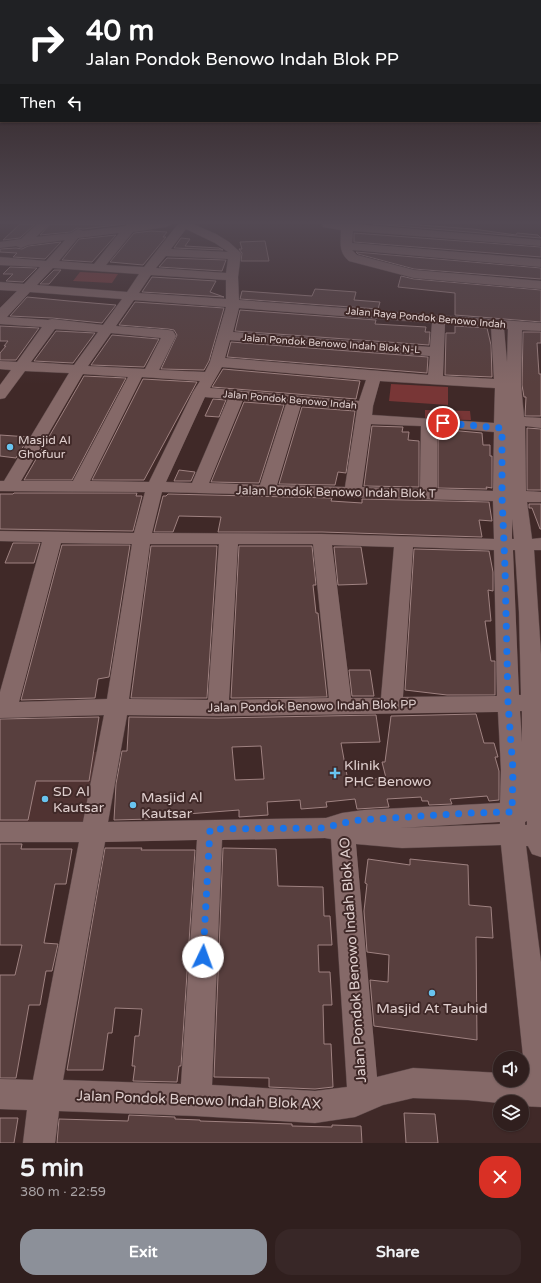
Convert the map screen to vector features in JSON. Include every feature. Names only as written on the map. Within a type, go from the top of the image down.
[{"type":"street","points":[[0,316],[37,277]]},
{"type":"street","points":[[4,486],[78,370],[143,277]]},
{"type":"street","name":"Jalan Pondok Benowo Indah","points":[[46,1095],[93,832],[117,708],[142,539],[155,487],[200,392],[210,377],[217,362],[233,306],[232,277]]},
{"type":"street","points":[[453,277],[541,285]]},
{"type":"street","name":"Jalan Raya Pondok Benowo Indah","points":[[0,286],[25,290],[439,321],[506,327],[541,332]]},
{"type":"street","name":"Jalan Raya Pondok Benowo Indah","points":[[0,291],[25,290]]},
{"type":"street","points":[[0,320],[169,334],[144,373],[79,487]]},
{"type":"street","points":[[435,380],[439,321]]},
{"type":"street","points":[[0,395],[52,324]]},
{"type":"street","points":[[506,327],[508,384],[507,423],[510,496],[523,544],[537,703],[538,812],[540,840]]},
{"type":"street","name":"Jalan Raya Pondok Benowo Indah","points":[[506,327],[541,327]]},
{"type":"street","name":"Jalan Pondok Benowo Indah Blok N-L","points":[[225,336],[437,352]]},
{"type":"street","points":[[217,362],[374,376],[508,384]]},
{"type":"street","points":[[0,365],[210,377]]},
{"type":"street","name":"Jalan Pondok Benowo Indah","points":[[364,413],[374,376]]},
{"type":"street","name":"Jalan Pondok Benowo Indah","points":[[200,392],[296,400],[364,413],[429,422],[541,423]]},
{"type":"street","points":[[198,488],[237,396]]},
{"type":"street","points":[[267,490],[296,400]]},
{"type":"street","points":[[353,493],[364,413]]},
{"type":"street","points":[[428,494],[429,422]]},
{"type":"street","name":"Jalan Pondok Benowo Indah Blok T","points":[[4,486],[155,487],[541,497]]},
{"type":"street","points":[[0,536],[142,539],[322,539],[523,544]]},
{"type":"street","points":[[3,710],[53,537]]},
{"type":"street","points":[[218,708],[229,538]]},
{"type":"street","points":[[322,539],[341,705]]},
{"type":"street","points":[[391,704],[404,541]]},
{"type":"street","points":[[523,544],[508,703],[513,770],[512,823],[541,1080]]},
{"type":"street","points":[[508,703],[537,703]]},
{"type":"street","name":"Jalan Pondok Benowo Indah Blok PP","points":[[3,710],[508,703]]},
{"type":"street","points":[[0,832],[93,832],[337,827],[368,836],[402,838],[512,823],[538,812]]},
{"type":"street","points":[[512,823],[540,840]]},
{"type":"street","name":"Jalan Pondok Benowo Indah Blok AO","points":[[337,827],[363,1098]]},
{"type":"street","points":[[196,1100],[210,829]]},
{"type":"street","name":"Jalan Pondok Benowo Indah Blok AX","points":[[0,1094],[196,1100],[314,1106],[338,1104],[363,1098],[390,1088],[413,1083],[468,1085],[541,1092]]},
{"type":"street","points":[[39,1143],[46,1095]]},
{"type":"shaded area","points":[[76,277],[116,277],[112,283],[73,281]]},
{"type":"shaded area","points":[[391,384],[448,387],[448,405],[389,401]]},
{"type":"shaded area","points":[[425,410],[470,411],[471,420],[425,419]]},
{"type":"shaded area","name":"SD Al Kautsar","points":[[51,752],[98,752],[84,830],[0,829],[0,769]]},
{"type":"building","points":[[10,277],[28,277],[23,282],[6,281]]},
{"type":"building","points":[[47,277],[55,277],[49,284],[40,284]]},
{"type":"building","points":[[152,277],[157,277],[216,281],[210,292],[224,297],[142,292]]},
{"type":"building","points":[[401,277],[407,277],[541,290],[541,322],[455,315],[455,293],[398,287]]},
{"type":"building","points":[[520,277],[541,277],[541,279]]},
{"type":"building","points":[[315,289],[356,292],[354,300],[380,302],[378,309],[240,299],[242,291],[312,296]]},
{"type":"building","points":[[27,297],[116,305],[102,323],[10,316]]},
{"type":"building","points":[[135,302],[224,308],[209,361],[204,370],[161,369],[177,335],[174,330],[119,325]]},
{"type":"building","points":[[240,310],[376,320],[375,324],[426,327],[425,332],[430,332],[429,345],[235,331]]},
{"type":"building","points":[[0,326],[39,328],[16,360],[0,360],[0,353],[8,341],[0,341]]},
{"type":"building","points":[[455,326],[487,328],[491,345],[492,377],[445,375],[446,333],[455,333]]},
{"type":"building","points":[[56,331],[95,333],[73,363],[34,361]]},
{"type":"building","points":[[523,332],[541,332],[541,343],[537,343],[539,374],[541,374],[541,416],[525,416],[526,397],[524,397],[522,385]]},
{"type":"building","points":[[112,335],[159,339],[144,367],[91,365]]},
{"type":"building","points":[[231,342],[428,357],[427,373],[227,357]]},
{"type":"building","points":[[223,369],[360,381],[356,399],[212,387]]},
{"type":"building","points":[[84,376],[126,378],[72,480],[24,480]]},
{"type":"building","points":[[143,379],[197,382],[144,480],[92,480]]},
{"type":"building","points":[[213,399],[226,400],[219,417],[205,416]]},
{"type":"building","points":[[244,402],[284,405],[259,483],[211,482]]},
{"type":"building","points":[[302,407],[355,411],[346,473],[338,472],[335,485],[279,484]]},
{"type":"building","points":[[372,426],[403,427],[402,432],[409,432],[408,440],[419,441],[419,487],[364,486]]},
{"type":"building","points":[[527,428],[541,429],[541,490],[527,490]]},
{"type":"building","points":[[438,429],[482,433],[483,445],[490,445],[490,456],[492,456],[492,488],[438,488]]},
{"type":"building","name":"Masjid Al Ghofuur","points":[[0,435],[29,437],[16,458],[0,456]]},
{"type":"building","points":[[179,470],[195,472],[191,481],[174,481]]},
{"type":"building","points":[[137,493],[136,496],[142,496],[133,531],[0,529],[0,494]]},
{"type":"building","points":[[168,494],[332,498],[331,501],[362,503],[362,499],[489,502],[492,521],[479,520],[482,537],[322,532],[218,532],[221,517],[179,516],[173,532],[154,532],[163,496]]},
{"type":"building","points":[[529,504],[541,504],[541,529],[532,508],[529,508]]},
{"type":"building","points":[[13,543],[40,543],[34,563],[5,563]]},
{"type":"building","points":[[62,545],[130,545],[109,677],[98,679],[95,698],[21,700]]},
{"type":"building","points":[[151,546],[217,546],[207,698],[131,698]]},
{"type":"building","points":[[239,546],[312,546],[316,585],[313,585],[316,613],[318,613],[327,697],[231,698]]},
{"type":"building","points":[[334,547],[361,547],[367,584],[338,585]]},
{"type":"building","points":[[414,549],[489,551],[493,572],[493,591],[488,590],[491,621],[485,621],[491,661],[495,661],[495,695],[447,695],[405,690]]},
{"type":"building","points":[[349,670],[370,670],[374,696],[352,696]]},
{"type":"building","points":[[476,714],[484,743],[494,743],[498,757],[495,757],[499,771],[499,800],[489,801],[487,796],[450,799],[452,804],[429,805],[428,801],[422,801],[421,797],[387,799],[389,807],[357,809],[355,799],[326,802],[327,807],[301,809],[300,800],[267,802],[268,815],[239,817],[239,810],[187,814],[187,818],[114,820],[116,784],[122,751],[127,751],[129,717],[218,718],[376,715],[380,742],[341,743],[348,781],[386,778],[382,762],[385,762],[391,716]],"holes":[[[261,746],[264,779],[235,780],[232,747]]]},
{"type":"building","points":[[99,717],[89,781],[36,781],[28,820],[0,820],[0,719]]},
{"type":"building","points":[[0,844],[22,844],[21,849],[72,849],[66,884],[55,884],[44,943],[58,944],[52,971],[46,971],[40,1005],[29,1005],[16,1078],[0,1078],[0,975],[15,975],[22,945],[0,945]]},
{"type":"building","points":[[105,848],[195,850],[181,1066],[179,1066],[177,1082],[133,1081],[135,1066],[132,1066],[135,1036],[139,1036],[142,1009],[115,1008],[112,1033],[108,1033],[103,1070],[67,1070]]},
{"type":"building","points":[[223,848],[276,849],[278,886],[323,887],[324,916],[330,916],[332,945],[318,945],[319,972],[330,972],[332,1005],[323,1005],[324,1044],[331,1044],[333,1087],[315,1089],[269,1087],[269,1078],[214,1077]]},
{"type":"building","points":[[368,859],[410,865],[410,859],[468,865],[469,905],[491,907],[493,938],[476,937],[477,1040],[374,1026],[370,980],[388,982],[389,955],[367,952],[364,911]]},
{"type":"building","points":[[404,1113],[435,1114],[438,1143],[406,1143]]},
{"type":"building","points":[[129,1115],[175,1117],[175,1119],[200,1121],[292,1124],[292,1126],[361,1126],[362,1143],[57,1143],[59,1119],[128,1121]]},
{"type":"building","points":[[0,1118],[18,1118],[14,1143],[0,1143]]},
{"type":"place","name":"Masjid Al Ghofuur","points":[[10,447]]},
{"type":"place","name":"Klinik PHC Benowo","points":[[335,773]]},
{"type":"place","name":"SD Al Kautsar","points":[[45,799]]},
{"type":"place","name":"Masjid Al Kautsar","points":[[133,805]]},
{"type":"place","name":"Masjid At Tauhid","points":[[432,993]]},
{"type":"route","points":[[203,957],[210,829],[325,828],[360,820],[470,813],[512,812],[513,770],[508,703],[502,496],[502,428],[443,423]]}]
